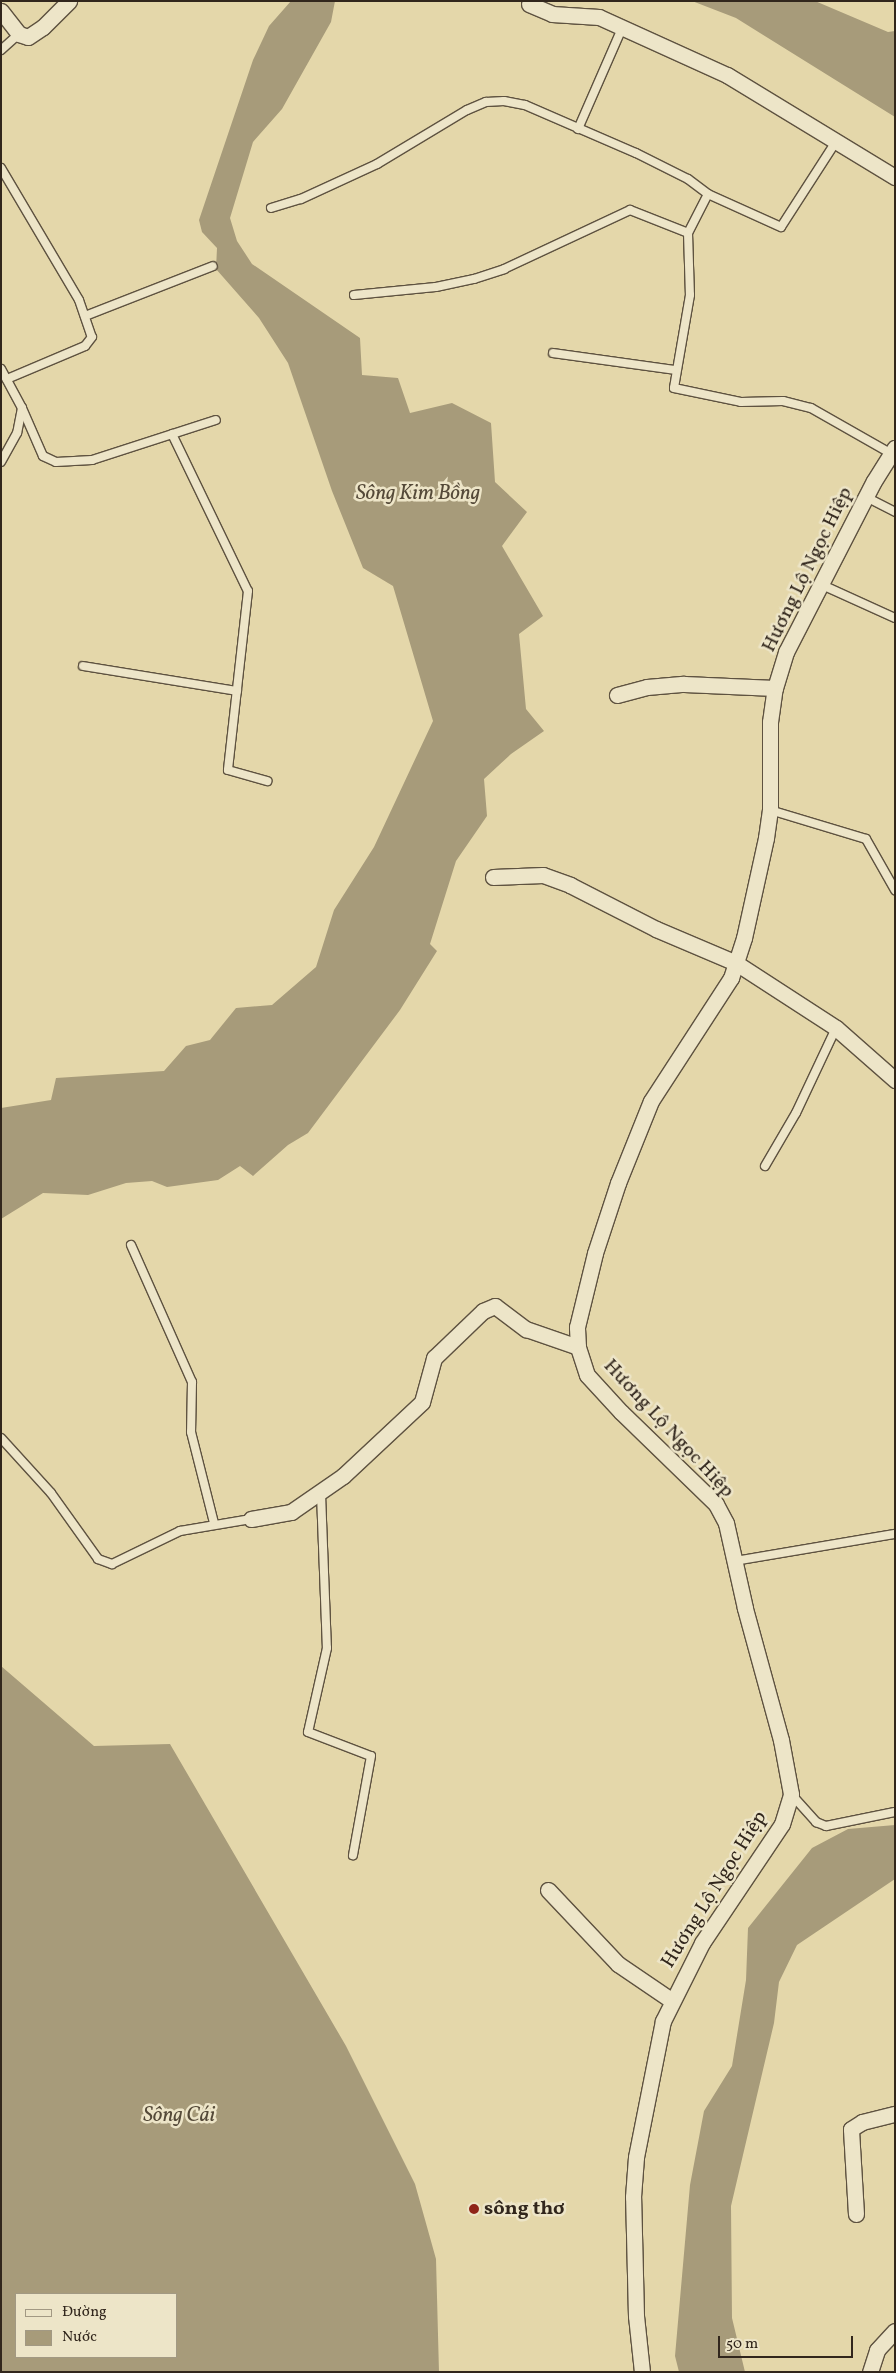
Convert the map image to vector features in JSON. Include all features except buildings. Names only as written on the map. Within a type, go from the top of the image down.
[{"type":"street","points":[[1,11],[19,34],[28,37],[43,27],[68,1]]},
{"type":"street","points":[[529,4],[552,14],[599,17],[727,75],[837,140],[895,177]]},
{"type":"street","name":"Hương Lộ Ngọc Hiệp","points":[[642,2372],[634,2262],[636,2157],[663,2021],[671,2000],[702,1943],[782,1824],[791,1794],[781,1740],[726,1523],[716,1504],[603,1394],[587,1375],[578,1347],[580,1306],[615,1192],[651,1102],[721,995],[736,963],[757,886],[770,810],[770,722],[775,688],[786,652],[866,497],[894,452]]},
{"type":"street","points":[[617,695],[647,688],[684,684],[775,688]]},
{"type":"street","points":[[493,877],[543,876],[570,885],[656,928],[736,963],[836,1028],[893,1074]]},
{"type":"street","points":[[251,1519],[291,1512],[321,1494],[422,1402],[434,1358],[483,1311],[495,1306],[526,1329],[578,1347]]},
{"type":"street","points":[[548,1890],[618,1964],[671,2000]]},
{"type":"street","points":[[856,2214],[851,2129],[862,2122],[895,2114]]},
{"type":"street","points":[[870,2372],[877,2350],[895,2331]]},
{"type":"lane","points":[[578,129],[622,26]]},
{"type":"lane","points":[[1,50],[19,34]]},
{"type":"lane","points":[[271,208],[301,199],[377,164],[467,110],[486,102],[504,101],[525,105],[688,179],[708,194],[781,227],[837,140]]},
{"type":"lane","points":[[1,168],[79,300],[92,337],[85,346],[7,379]]},
{"type":"lane","points":[[708,194],[688,233],[690,295],[674,388],[741,402],[783,400],[811,408],[894,452]]},
{"type":"lane","points":[[354,295],[436,287],[474,279],[504,269],[630,210],[688,233]]},
{"type":"lane","points":[[85,316],[213,266]]},
{"type":"lane","points":[[553,354],[676,370]]},
{"type":"lane","points":[[1,369],[22,408],[44,456],[56,462],[92,460],[216,420]]},
{"type":"lane","points":[[1,462],[17,433],[22,408]]},
{"type":"lane","points":[[172,434],[248,591],[228,770],[267,781]]},
{"type":"lane","points":[[866,497],[895,512]]},
{"type":"lane","points":[[820,584],[895,618]]},
{"type":"lane","points":[[83,666],[236,691]]},
{"type":"lane","points":[[770,810],[866,839],[895,890]]},
{"type":"lane","points":[[765,1166],[796,1113],[836,1028]]},
{"type":"lane","points":[[132,1245],[192,1382],[191,1432],[214,1523]]},
{"type":"lane","points":[[1,1438],[51,1493],[98,1559],[112,1564],[180,1531],[214,1523],[251,1519]]},
{"type":"lane","points":[[321,1494],[328,1648],[308,1732],[371,1756],[353,1856]]},
{"type":"lane","points":[[735,1561],[895,1534]]},
{"type":"lane","points":[[791,1794],[816,1822],[826,1826],[895,1812]]},
{"type":"water","name":"Sông Kim Bồng","points":[[291,1],[335,1],[331,22],[282,109],[253,142],[230,218],[237,241],[252,264],[360,338],[362,375],[398,378],[410,413],[452,403],[491,423],[495,482],[527,512],[502,546],[543,616],[519,634],[526,709],[544,731],[511,754],[484,779],[487,816],[456,861],[430,944],[437,951],[400,1010],[308,1133],[288,1145],[253,1176],[240,1166],[218,1180],[167,1187],[152,1181],[126,1183],[88,1195],[43,1193],[1,1219],[1,1108],[51,1100],[56,1078],[164,1071],[186,1046],[210,1040],[236,1008],[272,1005],[316,967],[334,910],[374,847],[433,721],[393,586],[363,568],[332,491],[288,363],[259,318],[216,269],[217,248],[202,232],[199,220],[253,60],[269,26]]},
{"type":"water","points":[[692,1],[815,1],[888,32],[895,31],[895,117],[736,18]]},
{"type":"water","name":"Sông Cái","points":[[1,1666],[94,1746],[170,1744],[346,2046],[415,2184],[436,2259],[439,2372],[1,2372]]},
{"type":"water","points":[[895,1825],[895,1879],[797,1945],[779,1982],[774,2023],[731,2206],[732,2318],[745,2372],[679,2372],[675,2356],[690,2185],[704,2111],[732,2066],[746,1980],[748,1928],[812,1848],[848,1829]]},
{"type":"place","name":"sông thơ","points":[[474,2209]]}]
